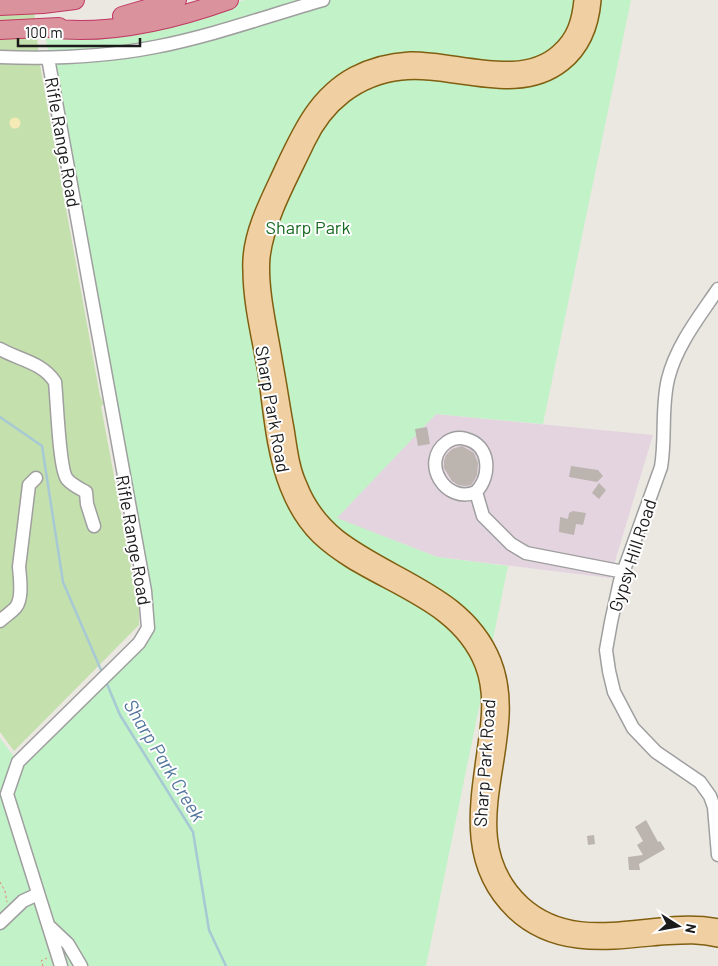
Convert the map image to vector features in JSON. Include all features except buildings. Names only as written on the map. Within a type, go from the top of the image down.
[{"type":"highway","points":[[0,6],[75,0]]},
{"type":"highway","points":[[0,30],[49,28],[119,17],[177,0]]},
{"type":"highway","points":[[49,28],[85,31],[129,25],[173,18],[229,0]]},
{"type":"main road","name":"Sharp Park Road","points":[[582,0],[578,23],[570,40],[556,54],[540,64],[529,68],[505,70],[426,61],[396,61],[353,75],[327,94],[316,105],[298,134],[258,223],[251,256],[252,288],[279,456],[286,481],[296,505],[316,533],[341,554],[430,605],[454,622],[473,644],[485,668],[490,710],[478,801],[478,834],[484,864],[501,896],[513,910],[540,929],[573,940],[603,942],[699,935],[718,939]]},
{"type":"main road","name":"Sharp Park Road","points":[[593,0],[591,19],[579,46],[558,68],[544,74],[531,79],[504,81],[425,72],[398,72],[371,79],[358,85],[335,102],[316,125],[308,139],[269,227],[262,257],[263,287],[290,454],[298,485],[310,506],[324,526],[347,544],[436,596],[462,614],[482,638],[495,665],[499,680],[501,711],[489,802],[489,833],[494,861],[510,890],[521,902],[545,920],[575,929],[603,931],[700,924],[718,927]]},
{"type":"street","points":[[0,57],[48,58],[120,53],[156,47],[323,0]]},
{"type":"street","name":"Rifle Range Road","points":[[48,58],[145,591],[148,628],[138,643],[18,762],[7,794],[61,966]]},
{"type":"street","name":"Gypsy Hill Road","points":[[718,289],[696,322],[676,358],[668,380],[665,400],[663,453],[660,467],[620,581],[610,622],[606,650],[614,692],[633,728],[644,741],[669,762],[700,782],[710,796],[714,807],[718,855]]},
{"type":"street","points":[[0,349],[41,367],[50,374],[55,382],[58,430],[65,477],[74,486],[86,492],[87,504],[94,526]]},
{"type":"street","points":[[461,438],[473,441],[482,449],[487,467],[483,483],[476,492],[471,494],[455,494],[439,479],[435,462],[437,452],[440,447],[451,439],[461,438]]},
{"type":"street","points":[[0,621],[19,602],[21,544],[29,485],[36,478]]},
{"type":"street","points":[[476,492],[483,516],[511,544],[526,553],[624,572]]},
{"type":"street","points":[[4,916],[23,901],[38,894]]},
{"type":"street","points":[[48,925],[68,944],[81,966]]},
{"type":"path","points":[[0,882],[7,898],[4,916]]},
{"type":"shaded area","points":[[436,414],[653,435],[610,578],[437,557],[336,518]]},
{"type":"green space","points":[[0,0],[33,0],[40,65],[100,396],[104,404],[101,406],[139,610],[139,625],[14,751],[0,732]]},
{"type":"green space","name":"Sharp Park","points":[[245,0],[631,0],[543,424],[436,414],[337,518],[437,557],[508,566],[426,966],[0,966],[0,738],[18,762],[148,628],[46,39],[69,39],[134,31]]},
{"type":"sand","points":[[15,117],[21,123],[15,129],[9,123]]},
{"type":"waterway","name":"Sharp Park Creek","points":[[0,417],[42,446],[63,582],[101,670]]},
{"type":"waterway","name":"Sharp Park Creek","points":[[107,684],[120,715],[193,832],[209,930],[226,966]]}]
